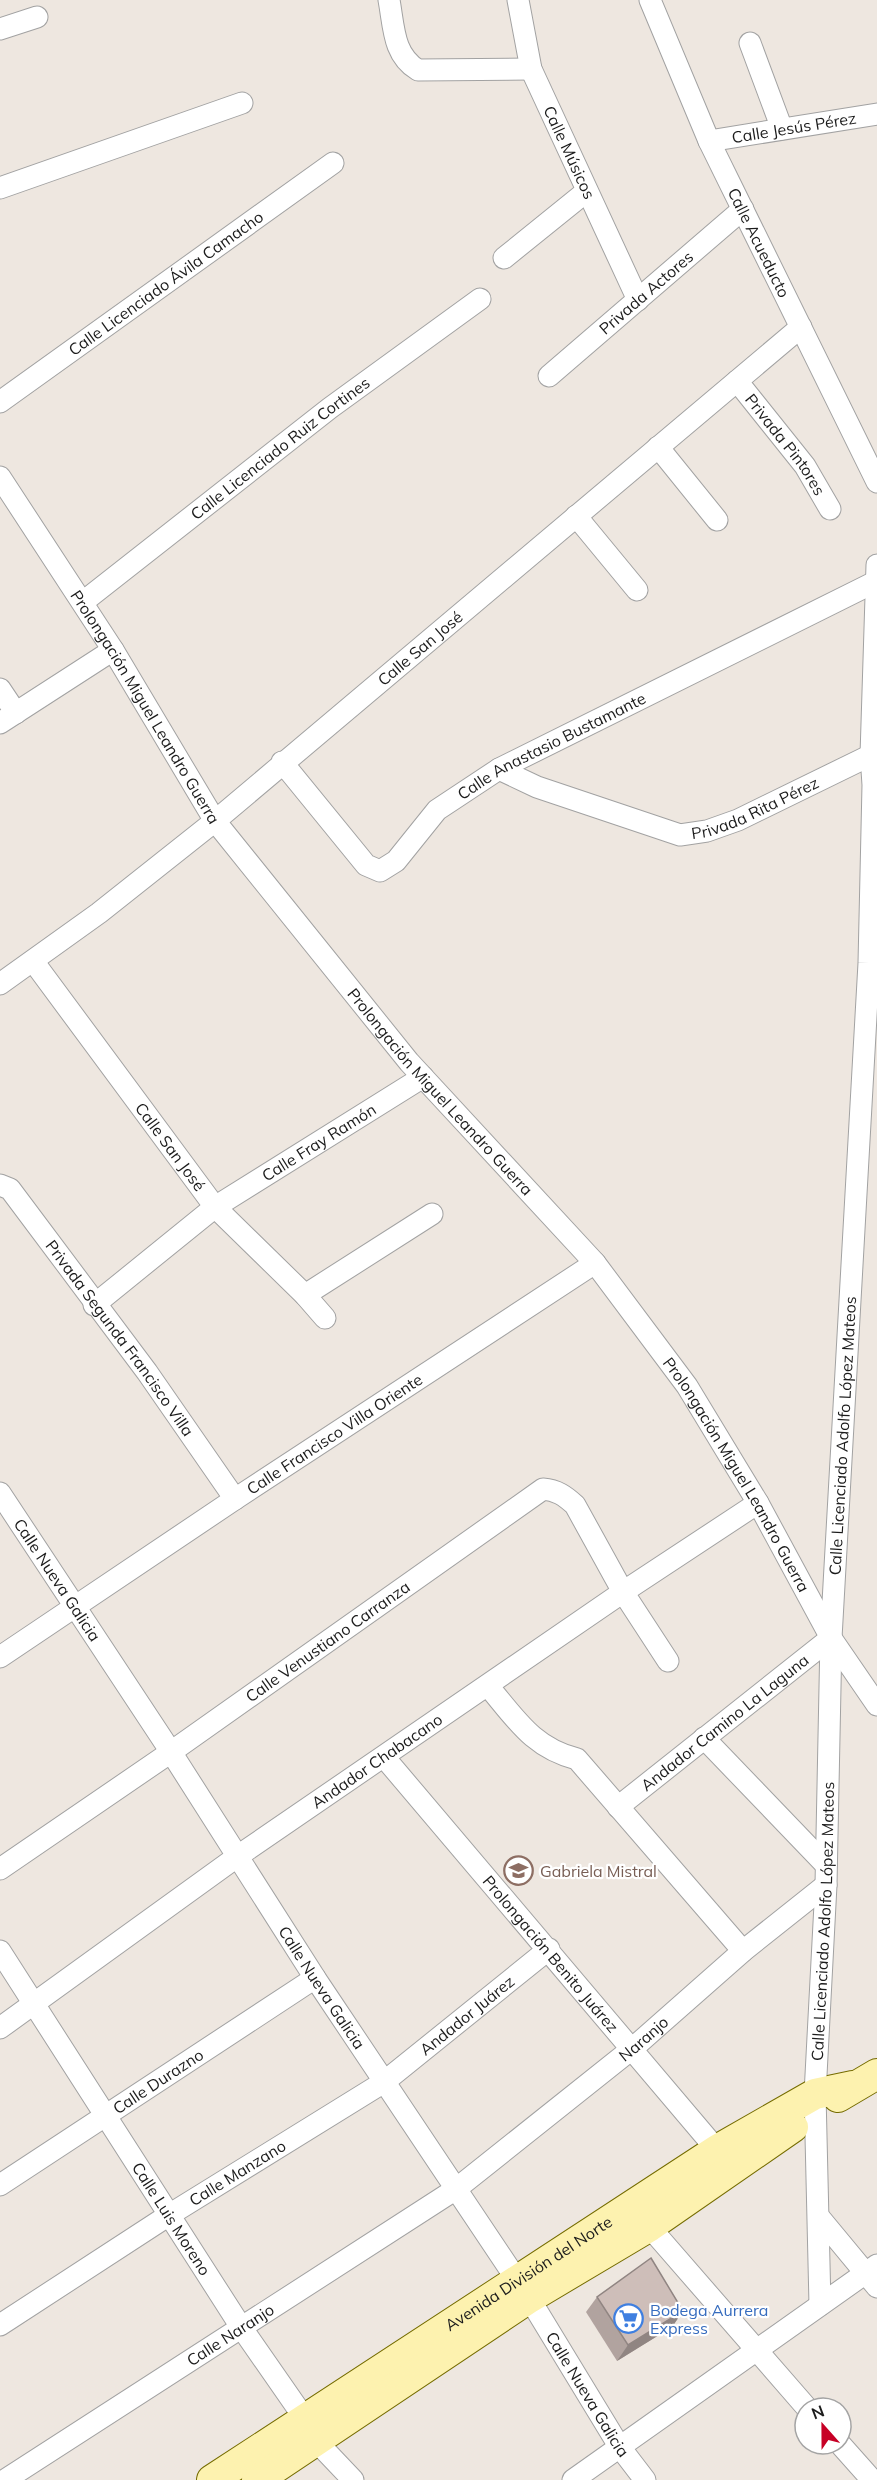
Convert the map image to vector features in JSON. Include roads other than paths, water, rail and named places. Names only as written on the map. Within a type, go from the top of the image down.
[{"type":"street","points":[[389,0],[399,52],[406,63],[418,70],[531,69]]},
{"type":"street","name":"Calle Músicos","points":[[518,0],[531,69],[638,300]]},
{"type":"street","name":"Calle Acueducto","points":[[650,0],[709,141],[877,482]]},
{"type":"street","points":[[0,29],[37,17]]},
{"type":"street","points":[[750,43],[782,129]]},
{"type":"street","points":[[0,188],[242,103]]},
{"type":"street","name":"Calle Jesús Pérez","points":[[709,141],[877,114]]},
{"type":"street","name":"Calle Licenciado Ávila Camacho","points":[[0,402],[333,163]]},
{"type":"street","points":[[504,258],[587,191]]},
{"type":"street","name":"Privada Actores","points":[[549,376],[743,209]]},
{"type":"street","name":"Calle Licenciado Ruiz Cortines","points":[[83,602],[330,408],[480,299]]},
{"type":"street","name":"Calle San José","points":[[0,984],[99,913],[214,821],[801,327]]},
{"type":"street","name":"Privada Pintores","points":[[737,381],[805,466],[830,510]]},
{"type":"street","points":[[658,447],[717,520]]},
{"type":"street","name":"Prolongación Miguel Leandro Guerra","points":[[0,477],[113,650],[214,821],[423,1077],[595,1263],[687,1386],[758,1503],[831,1638],[877,1705]]},
{"type":"street","points":[[576,516],[637,590]]},
{"type":"street","name":"Calle Licenciado Adolfo López Mateos","points":[[820,2305],[815,2103],[826,1875],[831,1638],[873,962],[875,789],[871,755],[877,566]]},
{"type":"street","name":"Calle Anastasio Bustamante","points":[[282,762],[366,865],[380,871],[396,861],[437,810],[499,769],[877,581]]},
{"type":"street","points":[[0,689],[8,718],[113,650]]},
{"type":"street","name":"Privada Rita Pérez","points":[[499,769],[537,787],[680,835],[708,831],[738,820],[871,755]]},
{"type":"street","name":"Calle San José","points":[[33,961],[215,1207],[305,1295],[325,1318]]},
{"type":"street","name":"Calle Fray Ramón","points":[[94,1305],[215,1207],[423,1077]]},
{"type":"street","name":"Privada Segunda Francisco Villa","points":[[0,1185],[10,1189],[94,1305],[147,1372],[235,1499]]},
{"type":"street","points":[[305,1295],[432,1214]]},
{"type":"street","name":"Calle Francisco Villa Oriente","points":[[0,1657],[235,1499],[595,1263]]},
{"type":"street","name":"Calle Venustiano Carranza","points":[[0,1869],[171,1752],[543,1489],[552,1490],[575,1505],[623,1592]]},
{"type":"street","name":"Calle Nueva Galicia","points":[[0,1493],[171,1752],[315,1978],[523,2290],[619,2446],[645,2480]]},
{"type":"street","name":"Andador Chabacano","points":[[0,2028],[238,1856],[623,1592],[758,1503]]},
{"type":"street","points":[[623,1592],[668,1661]]},
{"type":"street","name":"Andador Camino La Laguna","points":[[618,1807],[831,1638]]},
{"type":"street","points":[[488,1686],[534,1740],[559,1754],[577,1759],[743,1951]]},
{"type":"street","points":[[704,1738],[826,1875]]},
{"type":"street","name":"Prolongación Benito Juárez","points":[[384,1757],[633,2048],[717,2150]]},
{"type":"street","name":"Naranjo","points":[[456,2189],[633,2048],[826,1875]]},
{"type":"street","name":"Andador Juárez","points":[[384,2082],[549,1950]]},
{"type":"street","name":"Calle Luis Moreno","points":[[0,1951],[241,2327],[310,2430],[353,2480]]},
{"type":"street","name":"Calle Durazno","points":[[0,2185],[315,1978]]},
{"type":"street","name":"Avenida División del Norte","points":[[641,2217],[717,2150],[865,2080]]},
{"type":"street","name":"Calle Manzano","points":[[0,2325],[169,2215],[384,2082]]},
{"type":"street","name":"Avenida División del Norte","points":[[212,2480],[310,2430],[815,2103]]},
{"type":"street","name":"Calle Naranjo","points":[[5,2480],[456,2189]]},
{"type":"street","points":[[641,2217],[796,2396]]},
{"type":"street","points":[[573,2480],[820,2305],[873,2275],[819,2217]]},
{"type":"street","name":"Avenida División del Norte","points":[[257,2480],[310,2430]]},
{"type":"street","points":[[851,2456],[872,2480]]},
{"type":"place","name":"Gabriela Mistral","points":[[519,1871]]},
{"type":"place","name":"Bodega Aurrera Express","points":[[629,2319]]}]
